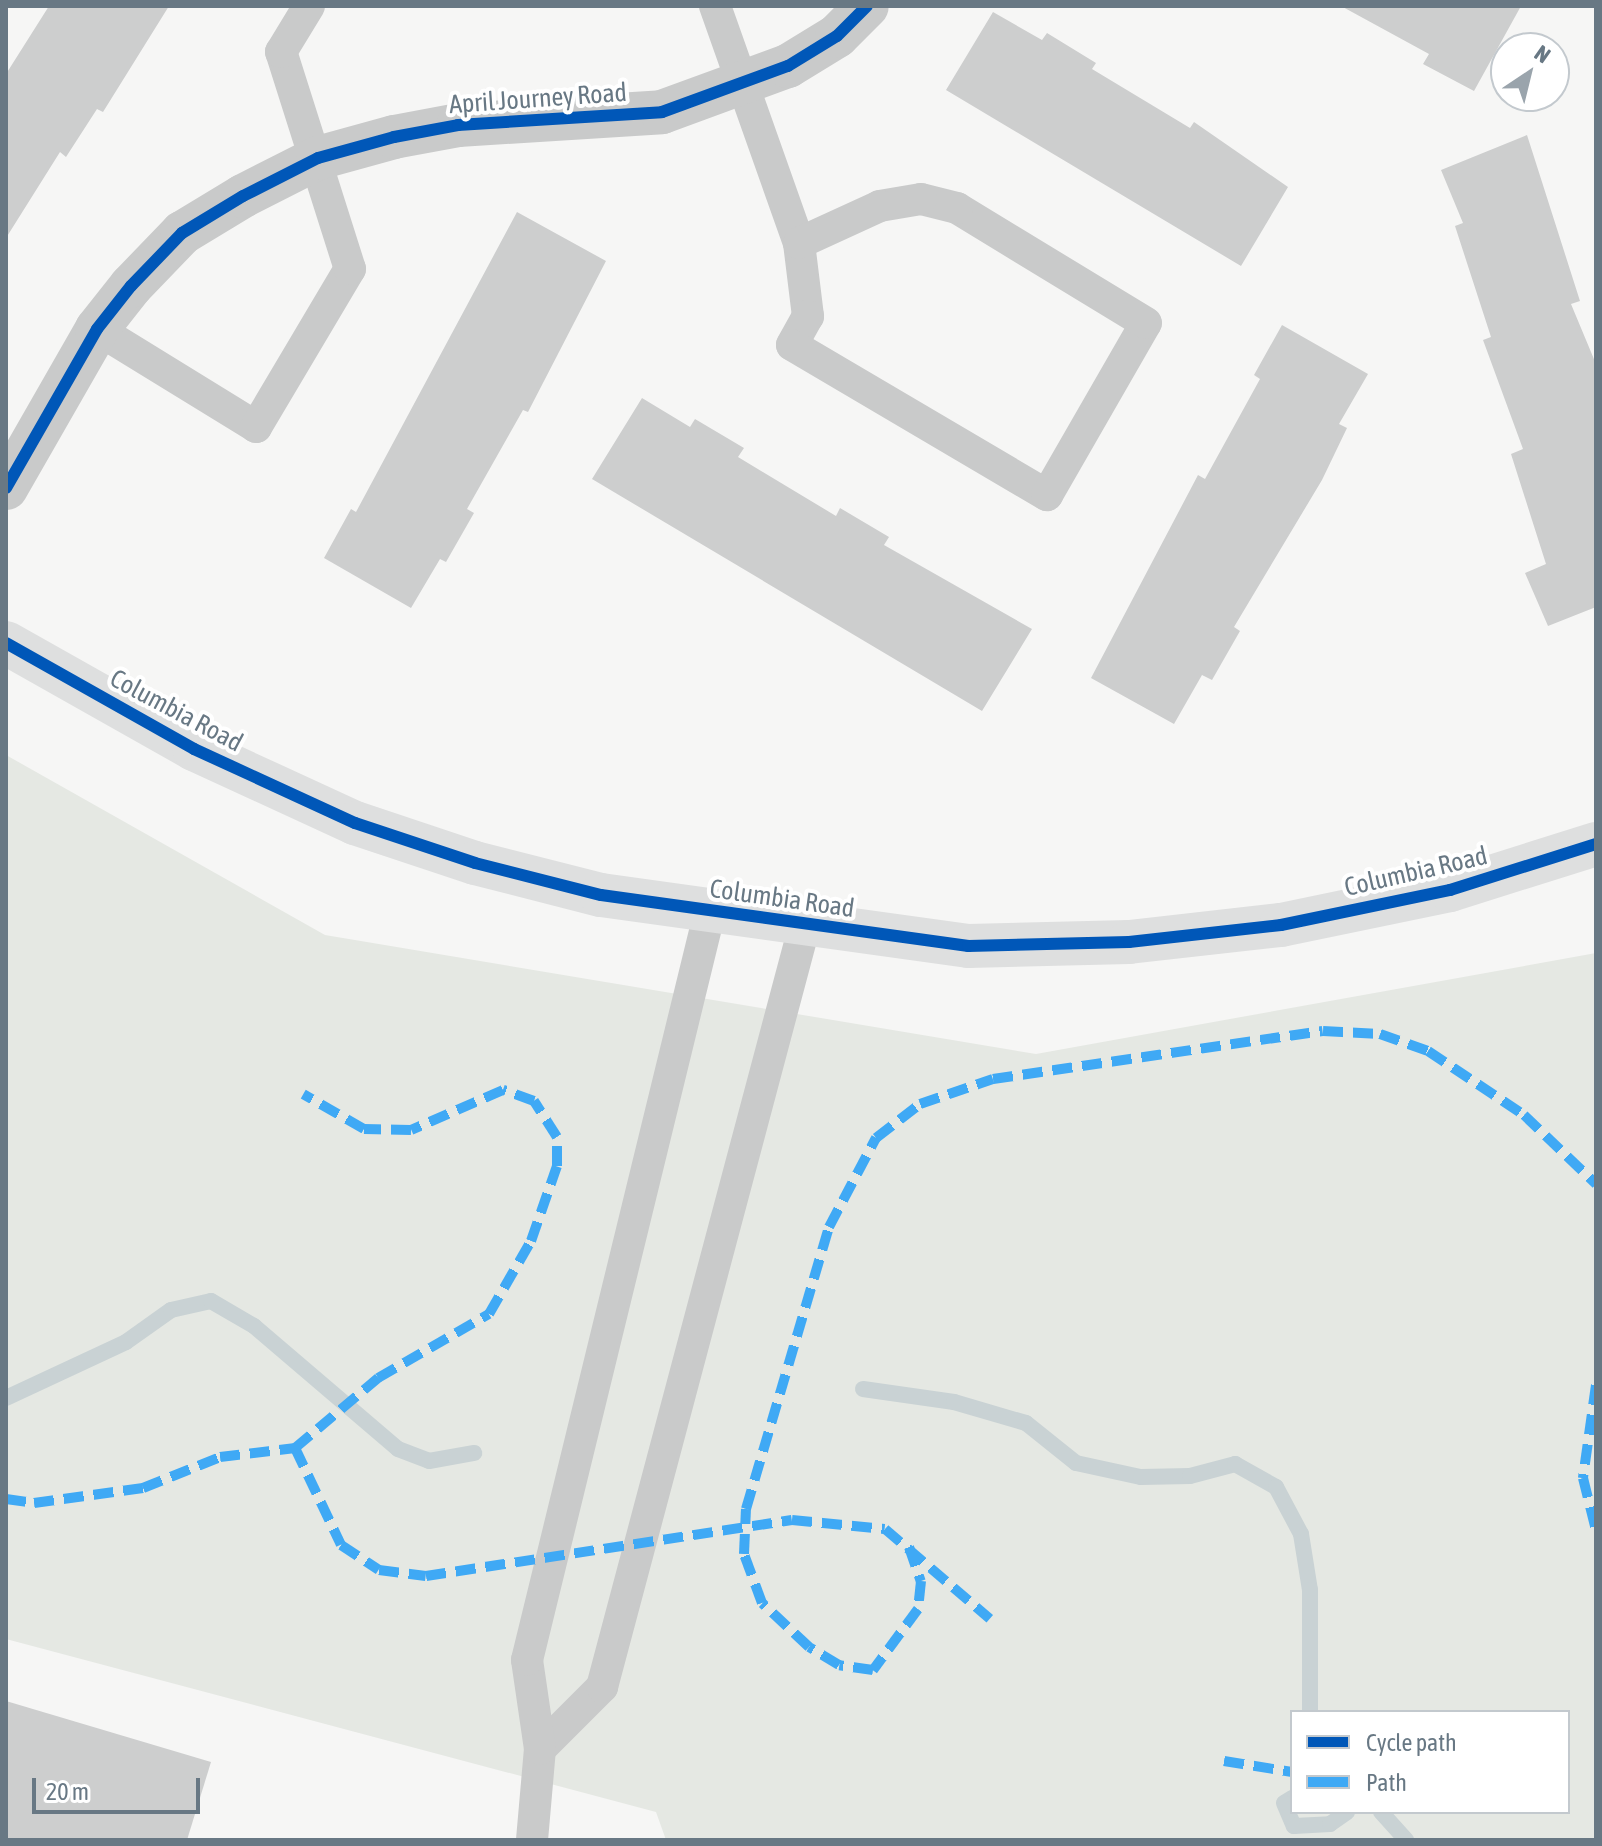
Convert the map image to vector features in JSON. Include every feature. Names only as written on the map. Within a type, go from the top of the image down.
[{"type":"main road","name":"Columbia Road","points":[[6,643],[194,749],[355,823],[601,895],[968,946],[1129,942],[1281,925],[1450,890],[1596,844]]},
{"type":"street","name":"April Journey Road","points":[[6,488],[97,329],[182,233],[318,158],[458,125],[662,112],[739,86],[837,36],[867,6]]},
{"type":"lane","points":[[97,329],[256,427],[350,269],[318,158],[281,52],[309,6]]},
{"type":"lane","points":[[715,6],[739,86],[799,243],[808,316],[792,345],[1047,495],[1146,323],[957,208],[921,199],[880,206],[799,243]]},
{"type":"lane","points":[[532,1840],[540,1749],[527,1660],[710,911]]},
{"type":"lane","points":[[540,1749],[602,1687],[805,924]]},
{"type":"shaded area","points":[[6,755],[325,935],[1036,1054],[1596,953],[1596,1840],[666,1840],[656,1812],[6,1639]]},
{"type":"building","points":[[49,6],[169,6],[103,112],[97,109],[66,157],[60,152],[6,238],[6,74]]},
{"type":"building","points":[[1341,6],[1521,6],[1507,32],[1490,32],[1490,62],[1474,91],[1423,64],[1429,54]]},
{"type":"building","points":[[993,12],[1042,40],[1047,33],[1096,63],[1092,69],[1190,128],[1194,122],[1288,187],[1241,266],[946,90]]},
{"type":"building","points":[[1527,135],[1580,301],[1571,304],[1596,364],[1596,607],[1548,626],[1525,573],[1546,564],[1511,454],[1523,449],[1483,340],[1491,337],[1455,226],[1463,223],[1441,170]]},
{"type":"building","points":[[517,212],[606,261],[528,412],[523,410],[467,509],[474,513],[446,562],[440,559],[411,608],[324,558],[351,509],[356,512]]},
{"type":"building","points":[[1282,325],[1368,374],[1339,424],[1347,428],[1322,480],[1234,627],[1240,631],[1212,680],[1202,675],[1174,724],[1091,678],[1198,475],[1205,479],[1260,379],[1254,375]]},
{"type":"building","points":[[642,398],[690,427],[695,419],[744,448],[738,457],[836,516],[840,508],[889,537],[884,545],[1032,629],[982,711],[592,479]]},
{"type":"building","points":[[6,1701],[211,1762],[187,1840],[6,1840]]},
{"type":"waterway","points":[[6,1398],[126,1342],[171,1310],[211,1301],[254,1326],[398,1449],[429,1461],[474,1453]]},
{"type":"waterway","points":[[863,1389],[954,1402],[1026,1423],[1076,1463],[1141,1477],[1190,1476],[1235,1464],[1276,1487],[1301,1534],[1310,1590],[1310,1710]]},
{"type":"waterway","points":[[1290,1799],[1284,1803],[1294,1826],[1330,1824],[1344,1814]]},
{"type":"waterway","points":[[1383,1814],[1406,1840]]},
{"type":"marked path","points":[[909,1547],[921,1581],[918,1609],[873,1670],[839,1665],[809,1647],[762,1603],[744,1554],[746,1509],[829,1227],[876,1138],[920,1104],[993,1079],[1323,1031],[1380,1034],[1428,1051],[1524,1115],[1596,1184]]},
{"type":"marked path","points":[[6,1499],[34,1503],[143,1488],[220,1457],[295,1448],[378,1378],[489,1314],[531,1241],[557,1166],[557,1137],[534,1101],[503,1090],[411,1130],[364,1129],[303,1094]]},
{"type":"marked path","points":[[1596,1385],[1583,1478],[1596,1530]]},
{"type":"marked path","points":[[295,1448],[341,1545],[379,1570],[426,1576],[792,1520],[885,1529],[990,1619]]},
{"type":"marked path","points":[[1224,1761],[1290,1772]]},
{"type":"cycle path","points":[[6,488],[97,329],[131,286],[182,233],[243,196],[318,158],[394,137],[458,125],[662,112],[788,66],[837,36],[867,6]]},
{"type":"cycle path","points":[[6,643],[194,749],[355,823],[475,863],[601,895],[968,946],[1129,942],[1281,925],[1450,890],[1596,844]]}]
